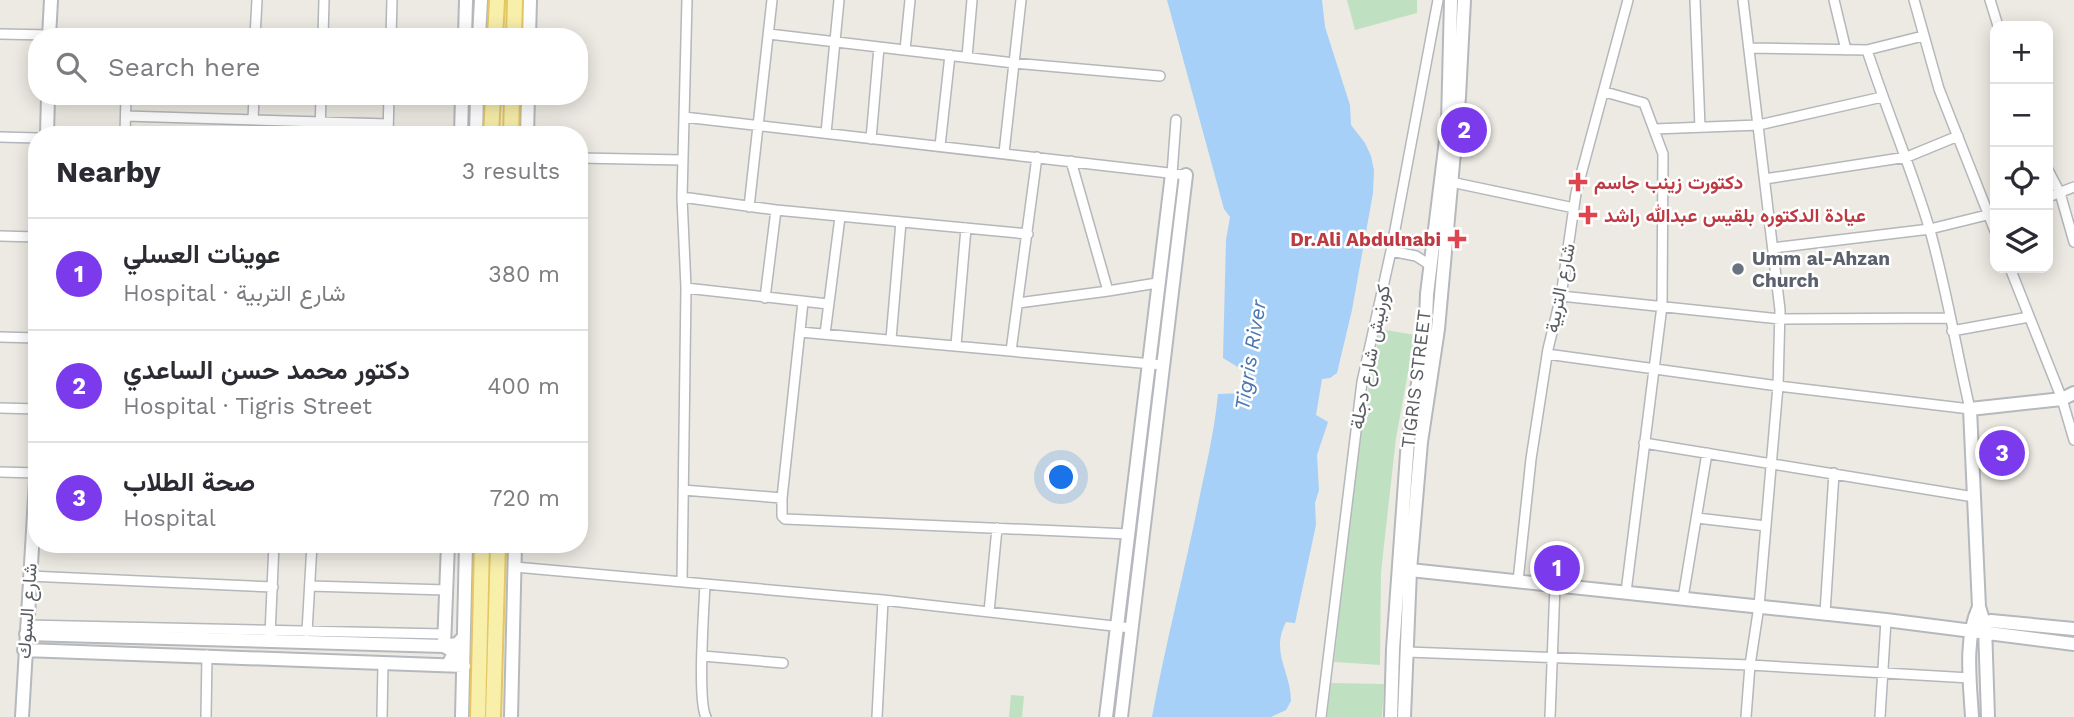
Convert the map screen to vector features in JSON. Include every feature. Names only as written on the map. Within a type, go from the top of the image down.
[{"type":"main road","points":[[495,28],[496,0]]},
{"type":"main road","points":[[514,28],[515,0]]},
{"type":"main road","points":[[491,126],[493,105]]},
{"type":"main road","points":[[511,126],[512,105]]},
{"type":"main road","points":[[478,717],[482,553]]},
{"type":"main road","points":[[493,717],[498,553]]},
{"type":"street","points":[[50,28],[51,0]]},
{"type":"street","points":[[255,28],[257,0]]},
{"type":"street","points":[[323,28],[324,0]]},
{"type":"street","points":[[391,28],[392,0]]},
{"type":"street","points":[[464,28],[466,0]]},
{"type":"street","points":[[479,28],[481,0]]},
{"type":"street","points":[[529,28],[530,0]]},
{"type":"street","points":[[682,581],[685,288],[682,198],[687,0]]},
{"type":"street","points":[[750,207],[772,0]]},
{"type":"street","points":[[826,133],[839,0]]},
{"type":"street","points":[[905,50],[910,0]]},
{"type":"street","points":[[967,57],[972,0]]},
{"type":"street","points":[[1003,153],[1021,0]]},
{"type":"street","name":"كورنيش شارع دجلة","points":[[1321,717],[1362,382],[1391,251],[1438,0]]},
{"type":"street","name":"TIGRIS STREET","points":[[1404,717],[1410,570],[1421,442],[1438,329],[1464,0]]},
{"type":"street","name":"شارع التربية","points":[[1518,581],[1531,459],[1574,208],[1628,0]]},
{"type":"street","points":[[1695,0],[1700,127]]},
{"type":"street","points":[[1743,0],[1780,319],[1778,386],[1759,606],[1750,664],[1746,717]]},
{"type":"street","points":[[1834,0],[1846,50]]},
{"type":"street","points":[[1914,0],[1940,89],[1990,210]]},
{"type":"street","points":[[1990,0],[1996,21]]},
{"type":"street","name":"TIGRIS STREET","points":[[1391,717],[1393,636],[1404,481],[1408,440],[1425,344],[1430,265],[1448,124],[1450,4]]},
{"type":"street","points":[[0,34],[28,35]]},
{"type":"street","points":[[769,34],[1014,63],[1160,76]]},
{"type":"street","points":[[1749,48],[1867,50],[1923,36]]},
{"type":"street","points":[[871,139],[879,47]]},
{"type":"street","points":[[1867,50],[1882,97],[1907,157],[1930,229],[1970,409],[1980,629],[1988,717]]},
{"type":"street","points":[[940,146],[950,55]]},
{"type":"street","points":[[1605,92],[1644,103],[1663,154],[1662,306],[1626,592]]},
{"type":"street","points":[[1654,129],[1759,125],[1882,97]]},
{"type":"street","points":[[47,126],[48,105]]},
{"type":"street","points":[[125,126],[126,105]]},
{"type":"street","points":[[253,120],[254,105]]},
{"type":"street","points":[[320,126],[321,105]]},
{"type":"street","points":[[126,116],[388,124],[389,105]]},
{"type":"street","points":[[461,126],[463,105]]},
{"type":"street","points":[[476,126],[477,105]]},
{"type":"street","points":[[527,126],[528,105]]},
{"type":"street","points":[[684,117],[1179,175]]},
{"type":"street","points":[[1121,717],[1163,365],[1179,175],[1176,120]]},
{"type":"street","points":[[1765,179],[1907,157],[1958,136]]},
{"type":"street","points":[[0,137],[28,138]]},
{"type":"street","points":[[1011,351],[1037,157]]},
{"type":"street","points":[[588,158],[683,160]]},
{"type":"street","points":[[1071,161],[1108,291]]},
{"type":"street","points":[[1106,717],[1157,283],[1179,175]]},
{"type":"street","points":[[2053,180],[2060,193],[2074,242]]},
{"type":"street","points":[[1451,183],[1574,208]]},
{"type":"street","points":[[2053,195],[2074,187]]},
{"type":"street","points":[[682,198],[840,217],[1028,234]]},
{"type":"street","points":[[765,298],[776,210]]},
{"type":"street","points":[[1773,248],[1930,229],[1990,214]]},
{"type":"street","points":[[825,334],[840,217]]},
{"type":"street","points":[[891,339],[901,222]]},
{"type":"street","points":[[956,345],[967,228]]},
{"type":"street","points":[[0,236],[28,237]]},
{"type":"street","points":[[1391,251],[1416,256],[1430,265]]},
{"type":"street","points":[[2012,273],[2029,317],[2068,396],[2074,440]]},
{"type":"street","points":[[1018,303],[1157,283]]},
{"type":"street","points":[[685,288],[828,304]]},
{"type":"street","points":[[1561,296],[1780,319],[1950,318]]},
{"type":"street","points":[[803,302],[782,498],[782,516],[785,519],[1128,534]]},
{"type":"street","points":[[1952,331],[2029,317]]},
{"type":"street","points":[[800,332],[1163,365]]},
{"type":"street","points":[[0,337],[28,338]]},
{"type":"street","points":[[1547,354],[1970,409],[2068,396]]},
{"type":"street","points":[[0,408],[28,409]]},
{"type":"street","points":[[1644,443],[1973,497]]},
{"type":"street","points":[[1683,598],[1707,453]]},
{"type":"street","points":[[0,472],[28,473]]},
{"type":"street","points":[[1825,613],[1835,473]]},
{"type":"street","points":[[683,490],[782,498]]},
{"type":"street","points":[[1697,518],[1766,526]]},
{"type":"street","points":[[989,612],[997,528]]},
{"type":"street","name":"شارع السوك","points":[[22,717],[24,650],[33,553]]},
{"type":"street","points":[[270,636],[274,553]]},
{"type":"street","points":[[307,632],[312,553]]},
{"type":"street","points":[[448,553],[444,640],[453,655],[449,665]]},
{"type":"street","points":[[462,717],[466,553]]},
{"type":"street","points":[[510,717],[515,553]]},
{"type":"street","points":[[515,567],[883,600],[1131,628]]},
{"type":"street","points":[[1410,570],[1980,629],[2074,644]]},
{"type":"street","points":[[30,576],[273,587]]},
{"type":"street","points":[[705,583],[702,694],[703,714],[706,717]]},
{"type":"street","points":[[1550,717],[1555,584]]},
{"type":"street","points":[[310,586],[446,590]]},
{"type":"street","points":[[877,717],[883,600]]},
{"type":"street","points":[[1881,717],[1886,620]]},
{"type":"street","points":[[26,629],[444,640]]},
{"type":"street","points":[[1980,629],[2074,629]]},
{"type":"street","points":[[1972,717],[1970,678],[1980,629]]},
{"type":"street","points":[[270,636],[307,632],[444,640],[457,644],[464,637]]},
{"type":"street","points":[[24,650],[464,666]]},
{"type":"street","points":[[1407,652],[1750,664],[1970,678]]},
{"type":"street","points":[[206,717],[207,655]]},
{"type":"street","points":[[703,656],[783,663]]},
{"type":"street","points":[[382,717],[383,663]]},
{"type":"green space","points":[[1347,0],[1417,0],[1417,13],[1355,30]]},
{"type":"green space","points":[[1380,329],[1415,335],[1396,438],[1381,572],[1380,665],[1334,662],[1361,426]]},
{"type":"green space","points":[[1331,683],[1384,684],[1382,717],[1327,717]]},
{"type":"green space","points":[[1011,695],[1024,696],[1022,717],[1009,717]]},
{"type":"water","name":"Tigris River","points":[[1167,0],[1322,0],[1325,27],[1350,105],[1351,125],[1365,143],[1374,170],[1373,193],[1352,310],[1337,373],[1322,379],[1316,415],[1328,422],[1317,455],[1319,490],[1315,503],[1316,525],[1295,623],[1286,622],[1280,643],[1291,701],[1286,710],[1271,717],[1152,717],[1209,454],[1218,394],[1246,393],[1246,372],[1223,358],[1226,240],[1230,217],[1224,209]]},
{"type":"place","name":"دكتور محمد حسن الساعدي","points":[[1464,130]]},
{"type":"place","name":"دكتورت زينب جاسم","points":[[1578,182]]},
{"type":"place","name":"عيادة الدكتوره بلقيس عبدالله راشد","points":[[1588,215]]},
{"type":"place","name":"Dr.Ali Abdulnabi","points":[[1457,239]]},
{"type":"place","name":"Umm al-Ahzan Church","points":[[1738,269]]},
{"type":"place","name":"صحة الطلاب","points":[[2002,453]]},
{"type":"place","name":"عوينات العسلي","points":[[1557,568]]}]
